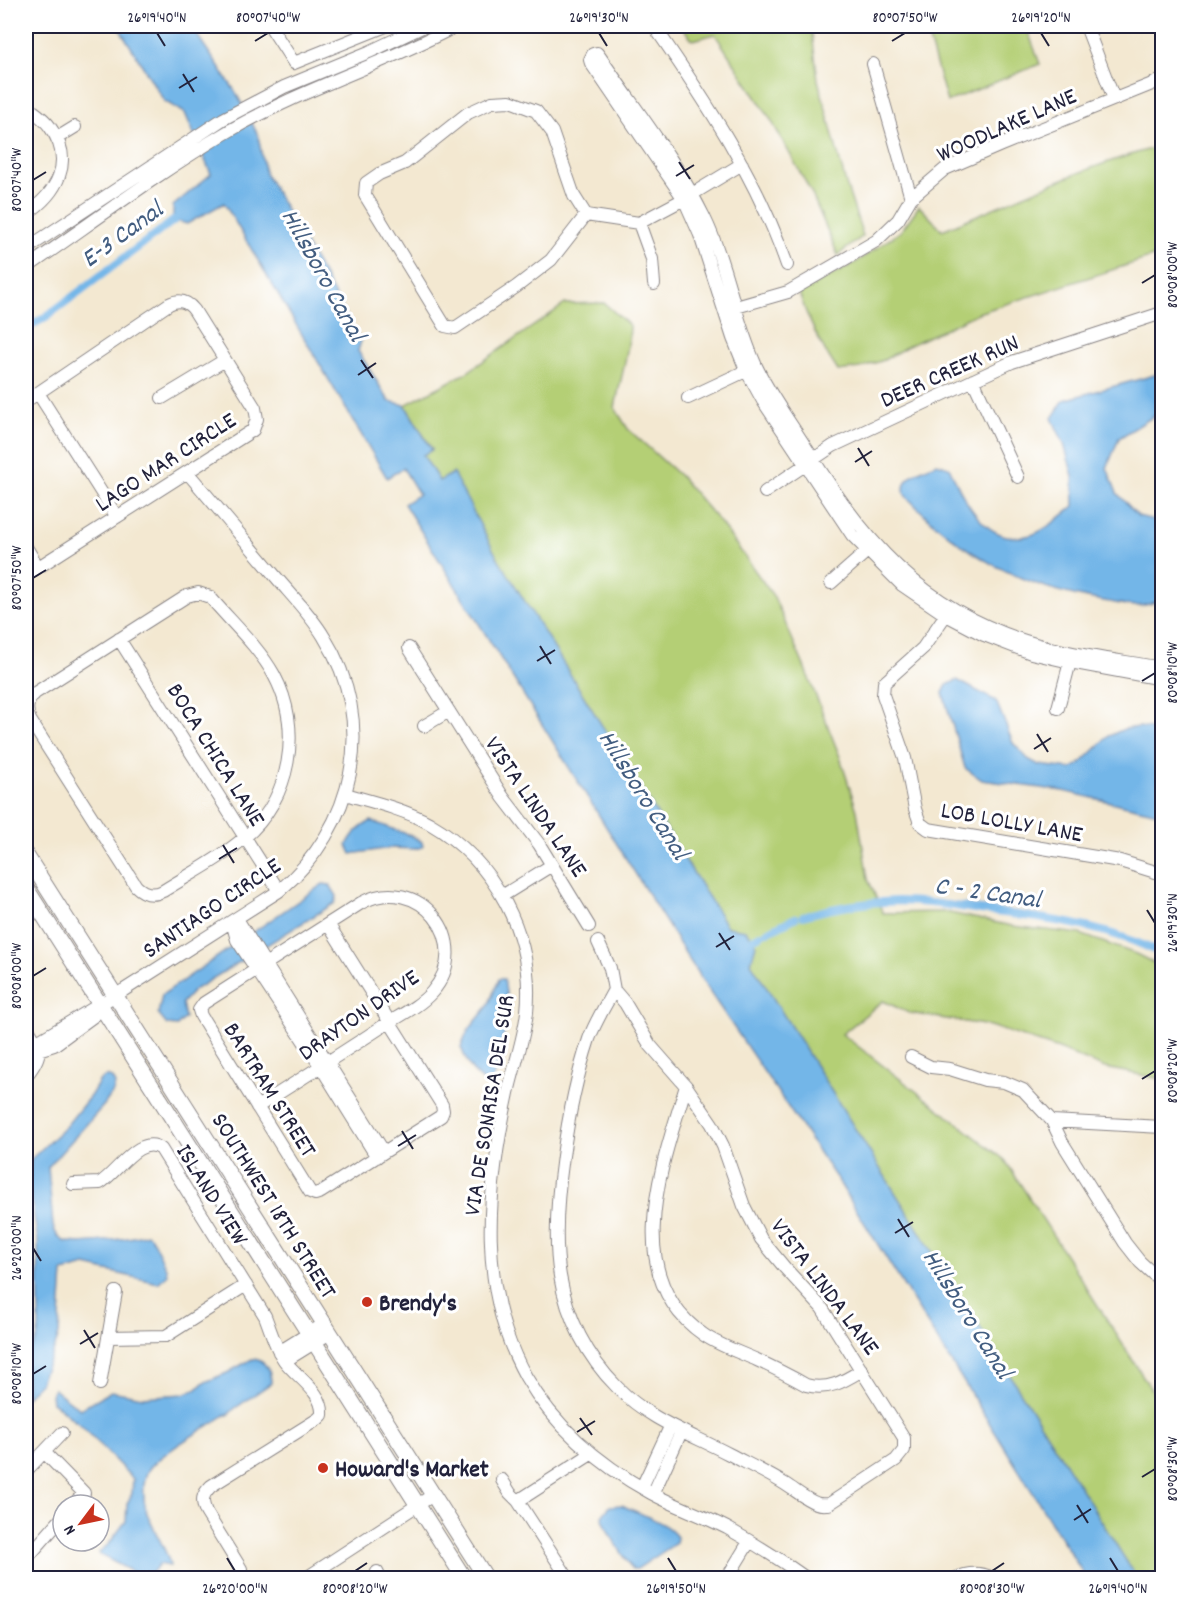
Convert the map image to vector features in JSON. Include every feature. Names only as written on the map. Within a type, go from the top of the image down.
[{"type":"main road","name":"SOUTHWEST 18TH STREET","points":[[26,855],[486,1578]]},
{"type":"main road","name":"SOUTHWEST 18TH STREET","points":[[26,888],[464,1578]]},
{"type":"street","points":[[270,26],[294,63],[360,31],[386,26]]},
{"type":"street","points":[[26,268],[249,105],[284,87],[369,52],[424,26]]},
{"type":"street","points":[[26,249],[185,151],[292,98],[374,64],[456,26]]},
{"type":"street","points":[[654,26],[706,102],[742,164],[780,244],[787,265]]},
{"type":"street","points":[[1086,26],[1114,99]]},
{"type":"street","points":[[687,196],[591,63],[593,54],[597,53],[600,57],[713,237],[730,309],[751,368],[767,387],[810,463],[843,505],[871,548],[902,585],[948,611],[984,636],[1014,647],[1071,657],[1162,668]]},
{"type":"street","points":[[873,64],[911,198]]},
{"type":"street","name":"WOODLAKE LANE","points":[[730,309],[788,292],[876,241],[898,220],[911,198],[945,169],[1162,80]]},
{"type":"street","points":[[510,100],[536,111],[552,132],[574,196],[586,215],[551,260],[516,287],[455,328],[446,326],[435,311],[365,195],[366,183],[379,174],[405,163],[468,113],[492,102],[510,100]]},
{"type":"street","points":[[26,106],[46,122],[57,138],[61,163],[57,182],[46,198],[26,214]]},
{"type":"street","points":[[57,138],[75,127]]},
{"type":"street","points":[[586,215],[639,222],[742,164]]},
{"type":"street","points":[[639,222],[652,259],[654,284]]},
{"type":"street","name":"LAGO MAR CIRCLE","points":[[26,401],[174,302],[180,301],[191,305],[257,413],[253,430],[26,575]]},
{"type":"street","name":"DEER CREEK RUN","points":[[765,492],[833,446],[1012,362],[1162,313]]},
{"type":"street","points":[[162,398],[225,360]]},
{"type":"street","points":[[688,398],[751,368]]},
{"type":"street","points":[[973,380],[1018,477]]},
{"type":"street","points":[[38,393],[117,517]]},
{"type":"street","name":"SANTIAGO CIRCLE","points":[[38,1046],[279,891],[301,871],[323,843],[345,794],[352,760],[353,724],[349,696],[334,655],[312,619],[187,472]]},
{"type":"street","points":[[26,547],[38,567]]},
{"type":"street","points":[[831,583],[871,548]]},
{"type":"street","points":[[204,594],[210,597],[273,674],[285,701],[289,718],[288,763],[277,797],[268,812],[245,837],[163,891],[152,894],[136,886],[28,715],[28,702],[35,693],[119,639],[187,596],[204,594]]},
{"type":"street","name":"LOB LOLLY LANE","points":[[948,611],[923,648],[884,683],[883,695],[905,758],[920,823],[928,829],[1120,861],[1162,874]]},
{"type":"street","name":"BOCA CHICA LANE","points":[[119,639],[279,891]]},
{"type":"street","name":"VISTA LINDA LANE","points":[[409,648],[503,797],[530,831],[589,926]]},
{"type":"street","points":[[1071,657],[1162,679]]},
{"type":"street","points":[[1058,708],[1071,657]]},
{"type":"street","points":[[424,726],[449,711]]},
{"type":"street","name":"VIA DE SONRISA DEL SUR","points":[[345,794],[397,809],[448,836],[475,859],[502,896],[516,926],[522,946],[528,989],[524,1032],[508,1092],[495,1168],[490,1236],[493,1282],[506,1332],[527,1379],[565,1430],[610,1469],[648,1491],[729,1529],[806,1578]]},
{"type":"street","points":[[502,896],[552,865]]},
{"type":"street","name":"DRAYTON DRIVE","points":[[204,1003],[257,962],[328,924],[366,900],[378,896],[404,896],[430,911],[438,922],[447,940],[448,953],[441,979],[423,1000],[257,1107]]},
{"type":"street","points":[[235,920],[257,962],[381,1155],[441,1116],[442,1105],[328,924]]},
{"type":"street","name":"VISTA LINDA LANE","points":[[598,942],[610,968],[614,990],[625,1003],[650,1045],[686,1086],[706,1114],[723,1146],[744,1206],[761,1239],[822,1308],[902,1432],[905,1444],[896,1460],[829,1504],[817,1504],[750,1465],[676,1429],[633,1402],[602,1370],[581,1339],[572,1319],[560,1275],[557,1253],[558,1212],[569,1119],[589,1040],[614,990]]},
{"type":"street","name":"BARTRAM STREET","points":[[204,1003],[200,1010],[201,1016],[310,1192],[315,1194],[321,1192],[381,1155]]},
{"type":"street","points":[[26,1026],[38,1046],[33,1067],[26,1076]]},
{"type":"street","points":[[910,1057],[931,1067],[950,1069],[985,1080],[1004,1082],[1023,1090],[1052,1121],[1062,1142],[1125,1243],[1140,1262],[1162,1282]]},
{"type":"street","points":[[686,1086],[661,1173],[653,1233],[655,1262],[659,1277],[673,1304],[682,1316],[704,1335],[806,1385],[818,1387],[835,1385],[862,1370]]},
{"type":"street","points":[[1052,1121],[1162,1127]]},
{"type":"street","name":"ISLAND VIEW","points":[[73,1184],[100,1183],[139,1149],[150,1144],[161,1149],[265,1316],[282,1357],[308,1384],[322,1409],[322,1415],[212,1486],[203,1496],[202,1502],[206,1512],[241,1569],[241,1578]]},
{"type":"street","points":[[108,1337],[166,1336],[246,1286]]},
{"type":"street","points":[[100,1384],[116,1292]]},
{"type":"street","points":[[282,1357],[327,1328]]},
{"type":"street","points":[[648,1491],[676,1429]]},
{"type":"street","points":[[26,1471],[62,1433]]},
{"type":"street","points":[[44,1452],[84,1493]]},
{"type":"street","points":[[518,1501],[591,1454]]},
{"type":"street","points":[[502,1480],[568,1578]]},
{"type":"street","points":[[306,1578],[433,1495]]},
{"type":"street","points":[[26,1558],[51,1530]]},
{"type":"street","points":[[727,1578],[749,1542]]},
{"type":"street","points":[[956,1578],[973,1573],[993,1578]]},
{"type":"green space","points":[[681,26],[811,26],[818,80],[846,184],[863,236],[838,255],[811,192],[771,120],[715,34],[693,40]]},
{"type":"green space","points":[[925,26],[1026,26],[1040,64],[947,102]]},
{"type":"green space","points":[[1162,146],[1162,254],[978,313],[884,360],[860,368],[838,371],[806,313],[799,293],[855,263],[901,231],[919,206],[942,230],[1078,173]]},
{"type":"green space","points":[[604,303],[630,326],[615,408],[628,429],[680,476],[722,525],[774,597],[840,757],[857,811],[868,879],[883,913],[945,912],[1012,926],[1080,934],[1136,954],[1162,967],[1162,1079],[1105,1068],[1059,1049],[990,1026],[909,1013],[883,1001],[842,1034],[1005,1160],[1162,1406],[1162,1572],[1152,1578],[1137,1578],[751,963],[756,944],[745,930],[727,927],[496,555],[453,474],[440,482],[423,455],[432,449],[405,405],[466,373],[565,304]]},
{"type":"water","name":"Hillsboro Canal","points":[[118,26],[191,26],[235,91],[258,135],[265,173],[361,341],[358,351],[389,401],[405,405],[432,450],[423,455],[439,481],[453,473],[496,555],[727,927],[745,930],[756,944],[751,963],[1137,1578],[1086,1578],[837,1179],[707,988],[404,504],[419,494],[403,468],[387,478],[224,203],[187,224],[173,220],[173,206],[211,174],[185,113],[164,101]]},
{"type":"water","points":[[1162,373],[1162,416],[1154,416],[1119,438],[1107,468],[1117,493],[1138,516],[1162,522],[1162,590],[1158,601],[1138,606],[1125,605],[1074,595],[1020,578],[995,566],[948,535],[905,495],[904,488],[909,478],[937,463],[949,467],[970,506],[989,528],[1015,537],[1037,533],[1074,506],[1073,476],[1064,444],[1052,418],[1064,400]]},
{"type":"water","points":[[957,680],[996,701],[1013,743],[1028,759],[1039,765],[1071,769],[1081,763],[1109,736],[1124,729],[1140,727],[1161,731],[1162,814],[1063,791],[982,780],[965,768],[943,693],[947,685]]},
{"type":"water","points":[[371,821],[412,836],[422,842],[423,847],[391,848],[351,854],[347,845],[349,841],[357,831]]},
{"type":"water","points":[[323,884],[330,885],[337,896],[335,903],[194,990],[182,1003],[185,1018],[177,1026],[167,1025],[158,1014],[162,995]]},
{"type":"water","points":[[499,979],[504,979],[509,1012],[493,1081],[488,1083],[474,1073],[461,1047],[468,1031],[488,1006]]},
{"type":"water","points":[[106,1076],[112,1078],[115,1084],[113,1092],[48,1167],[53,1226],[64,1241],[80,1243],[147,1234],[151,1237],[167,1275],[158,1283],[86,1266],[63,1272],[59,1333],[55,1347],[39,1384],[26,1397],[26,1357],[37,1339],[39,1327],[38,1241],[29,1186],[31,1159],[66,1126],[100,1080]]},
{"type":"water","points":[[252,1359],[257,1360],[266,1366],[271,1383],[228,1415],[154,1463],[145,1478],[146,1510],[170,1566],[159,1564],[152,1573],[135,1573],[100,1555],[99,1553],[111,1553],[111,1541],[126,1521],[127,1504],[132,1493],[133,1479],[80,1424],[52,1402],[51,1395],[54,1389],[80,1409],[111,1391],[143,1397],[183,1394]]},
{"type":"water","points":[[622,1505],[666,1526],[677,1537],[676,1543],[637,1569],[632,1569],[609,1533],[602,1516],[610,1506]]},
{"type":"waterway","name":"E-3 Canal","points":[[26,329],[47,316],[181,215]]},
{"type":"waterway","name":"C - 2 Canal","points":[[803,916],[874,902],[929,903],[1027,916],[1097,929],[1162,954]]},
{"type":"waterway","name":"C - 2 Canal","points":[[767,932],[795,918]]},
{"type":"waterway","points":[[744,944],[760,935]]},
{"type":"place","name":"Brendy's","points":[[367,1302]]},
{"type":"place","name":"Howard's Market","points":[[323,1468]]}]
